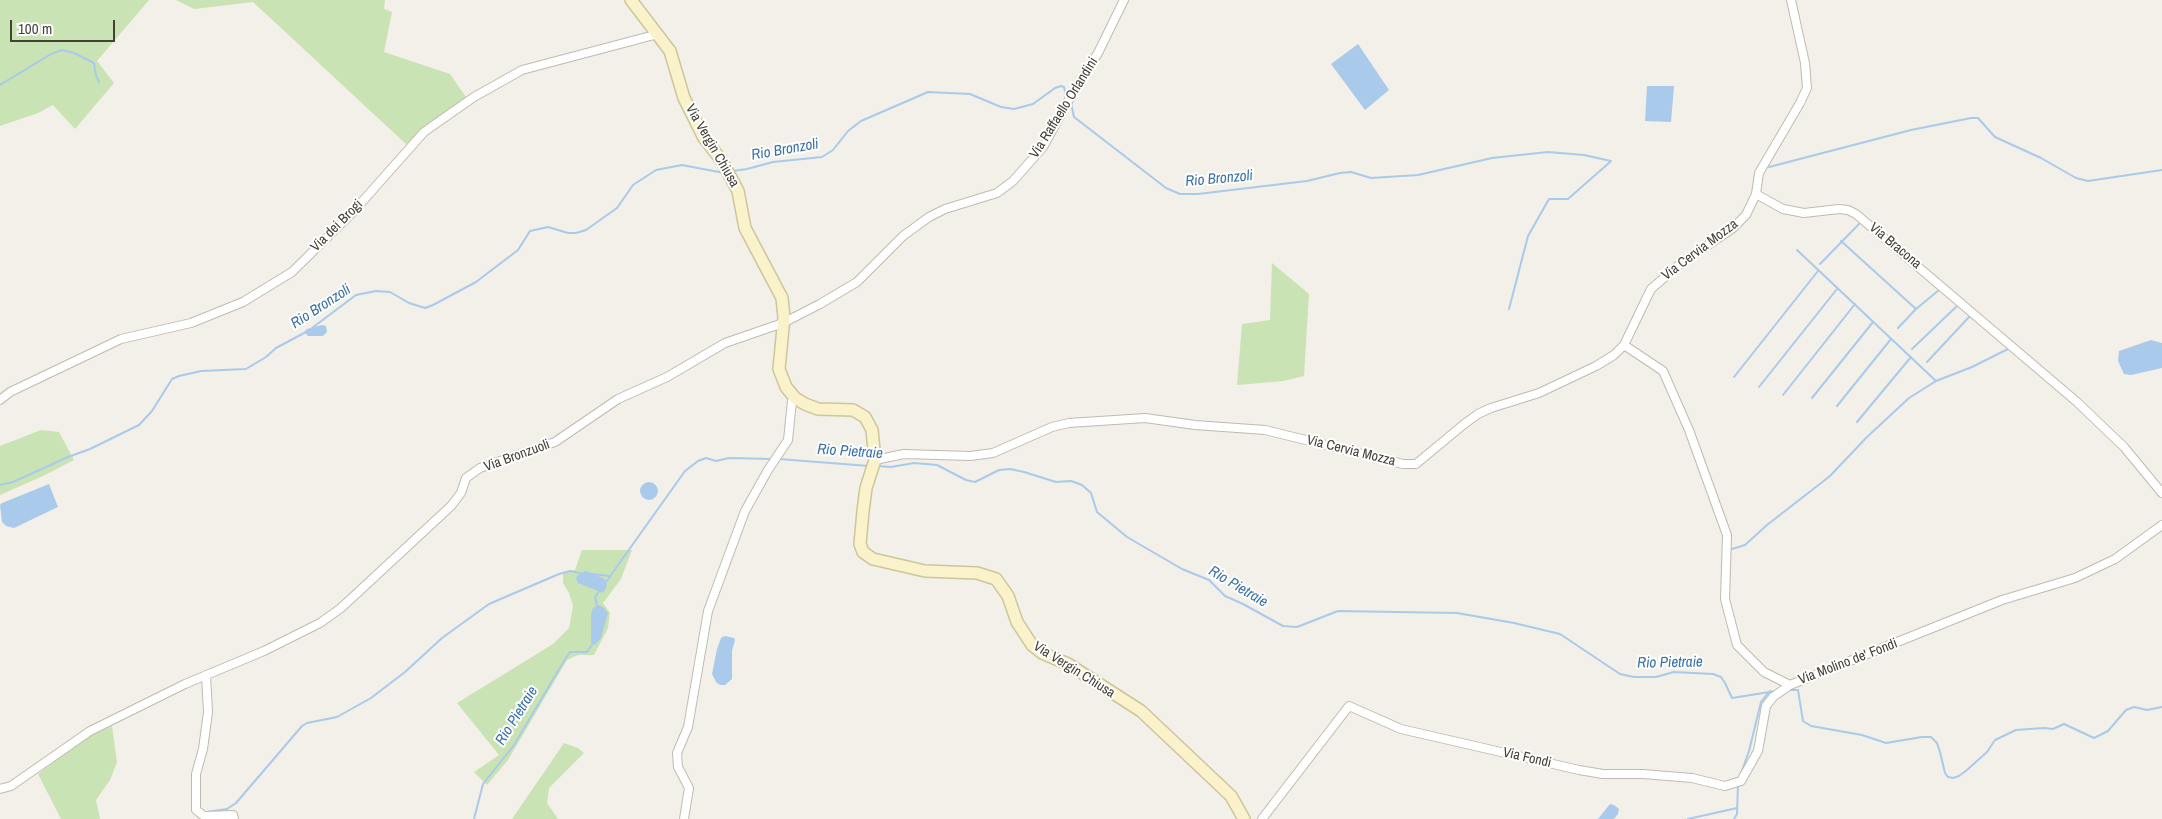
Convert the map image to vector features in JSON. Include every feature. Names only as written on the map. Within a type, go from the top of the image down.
[{"type":"street","name":"Via Vergin Chiusa","points":[[631,0],[670,51],[684,98],[704,138],[722,161],[738,191],[746,228],[782,298],[783,323],[779,369],[786,387],[795,398],[818,409],[852,410],[865,416],[872,430],[875,460],[866,488],[860,544],[863,552],[873,559],[925,571],[977,573],[996,579],[1008,596],[1017,622],[1032,645],[1042,653],[1068,664],[1152,720],[1231,796],[1244,819]]},
{"type":"street","name":"Via Raffaello Orlandini","points":[[783,323],[858,282],[903,236],[929,217],[945,209],[997,193],[1013,181],[1043,147],[1072,94],[1098,53],[1124,0]]},
{"type":"street","points":[[1756,194],[1759,173],[1807,88],[1805,62],[1791,0]]},
{"type":"street","name":"Via dei Brogi","points":[[0,400],[10,392],[121,339],[191,324],[243,302],[292,272],[353,212],[424,132],[474,98],[522,70],[658,34]]},
{"type":"street","name":"Via Cervia Mozza","points":[[875,460],[904,454],[970,456],[993,453],[1052,427],[1069,423],[1145,418],[1194,425],[1265,430],[1403,464],[1416,464],[1463,424],[1478,414],[1491,408],[1539,394],[1614,355],[1624,345],[1651,289],[1680,264],[1733,228],[1746,215],[1756,194]]},
{"type":"street","name":"Via Bracona","points":[[1756,194],[1783,209],[1804,213],[1839,209],[1848,210],[1856,214],[2077,402],[2124,447],[2162,493]]},
{"type":"street","name":"Via Bronzuoli","points":[[0,789],[11,786],[90,731],[206,675],[219,672],[264,651],[320,623],[341,608],[452,506],[461,493],[466,478],[480,468],[555,442],[618,399],[667,377],[725,343],[783,323]]},
{"type":"street","name":"Via Molino de' Fondi","points":[[1624,345],[1663,371],[1723,520],[1728,546],[1725,599],[1737,645],[1764,672],[1790,685],[2002,600],[2075,578],[2115,559],[2152,530],[2162,525]]},
{"type":"street","points":[[684,819],[689,788],[678,767],[677,753],[688,727],[708,611],[744,511],[788,440],[792,401],[795,398]]},
{"type":"street","points":[[206,675],[208,712],[203,749],[196,774],[196,810],[204,816],[233,815],[234,819]]},
{"type":"street","name":"Via Fondi","points":[[1262,819],[1349,706],[1401,729],[1579,770],[1603,774],[1643,774],[1692,778],[1725,786],[1741,781],[1758,750],[1766,706],[1790,685]]},
{"type":"green space","points":[[0,0],[149,0],[97,61],[114,83],[75,129],[53,105],[38,113],[0,126]]},
{"type":"green space","points":[[176,0],[385,0],[384,9],[392,12],[384,52],[450,74],[466,97],[422,130],[407,145],[253,2],[194,9]]},
{"type":"green space","points":[[1272,263],[1309,294],[1304,376],[1283,381],[1237,385],[1242,324],[1270,320]]},
{"type":"green space","points":[[41,430],[59,432],[74,460],[0,495],[0,446]]},
{"type":"green space","points":[[582,550],[632,550],[621,579],[603,603],[610,613],[608,628],[594,655],[578,655],[567,660],[508,760],[487,785],[474,772],[499,755],[457,703],[553,644],[569,628],[573,606],[569,593],[563,583],[563,574],[567,571],[575,570]]},
{"type":"green space","points":[[112,726],[117,762],[110,780],[96,800],[100,819],[61,819],[38,774],[84,739]]},
{"type":"green space","points":[[564,743],[578,748],[584,753],[549,788],[547,803],[558,819],[512,819]]},
{"type":"water","points":[[1358,44],[1389,90],[1365,110],[1331,64]]},
{"type":"water","points":[[1647,86],[1674,86],[1671,122],[1645,121]]},
{"type":"water","points":[[322,325],[326,326],[327,332],[323,336],[308,336],[304,332],[307,329]]},
{"type":"water","points":[[2151,340],[2162,343],[2162,368],[2131,375],[2124,374],[2118,361],[2119,351]]},
{"type":"water","points":[[649,482],[655,485],[658,491],[655,497],[649,500],[643,497],[640,491],[643,485]]},
{"type":"water","points":[[49,484],[58,507],[14,528],[6,526],[2,522],[0,505],[2,503]]},
{"type":"water","points":[[586,571],[605,579],[607,586],[603,593],[578,583],[576,578],[580,573]]},
{"type":"water","points":[[599,605],[608,613],[601,638],[595,645],[591,643],[591,614],[593,608]]},
{"type":"water","points":[[725,636],[735,640],[732,651],[732,679],[725,685],[720,685],[712,674],[717,649],[721,638]]},
{"type":"water","points":[[1610,804],[1619,809],[1614,819],[1598,819]]},
{"type":"waterway","points":[[0,85],[51,54],[62,50],[74,53],[94,63],[99,82]]},
{"type":"waterway","name":"Rio Bronzoli","points":[[733,171],[773,162],[822,157],[833,150],[848,131],[861,121],[928,92],[970,94],[1001,107],[1014,109],[1033,104],[1055,88],[1061,86],[1064,87],[1066,96]]},
{"type":"waterway","name":"Rio Bronzoli","points":[[1071,103],[1074,117],[1166,188],[1180,194],[1198,194],[1307,181],[1351,172],[1371,178],[1418,175],[1492,158],[1548,152],[1584,155],[1611,161]]},
{"type":"waterway","points":[[1769,167],[1911,130],[1978,118],[1995,137],[2041,158],[2076,178],[2088,181],[2162,170]]},
{"type":"waterway","points":[[1509,309],[1528,236],[1549,199],[1568,199],[1610,162]]},
{"type":"waterway","name":"Rio Bronzoli","points":[[312,328],[356,295],[376,291],[390,292],[409,303],[425,308],[433,305],[476,282],[518,250],[530,231],[548,227],[568,233],[586,230],[617,208],[633,185],[656,170],[682,165],[724,173]]},
{"type":"waterway","points":[[1820,264],[1859,224]]},
{"type":"waterway","points":[[1841,241],[1916,309]]},
{"type":"waterway","points":[[1797,250],[1936,381]]},
{"type":"waterway","points":[[1734,377],[1818,271]]},
{"type":"waterway","points":[[1759,387],[1837,289]]},
{"type":"waterway","points":[[1898,328],[1916,309],[1939,290]]},
{"type":"waterway","points":[[1783,395],[1855,304]]},
{"type":"waterway","points":[[1912,349],[1958,305]]},
{"type":"waterway","points":[[1927,362],[1970,316]]},
{"type":"waterway","points":[[1812,398],[1873,322]]},
{"type":"waterway","name":"Rio Bronzoli","points":[[0,485],[13,482],[90,449],[139,425],[152,411],[172,379],[201,371],[246,369],[266,357],[276,348],[306,332]]},
{"type":"waterway","points":[[1837,406],[1891,339]]},
{"type":"waterway","points":[[1732,549],[1745,545],[1767,525],[1830,476],[1867,437],[1909,398],[1936,381],[1972,367],[2010,348]]},
{"type":"waterway","points":[[1857,422],[1911,357]]},
{"type":"waterway","name":"Rio Pietraie","points":[[606,582],[685,471],[698,461],[706,458],[716,461],[729,458],[772,459]]},
{"type":"waterway","name":"Rio Pietraie","points":[[779,459],[869,466]]},
{"type":"waterway","name":"Rio Pietraie","points":[[878,466],[891,467],[914,463],[937,465],[966,480],[975,482],[999,470],[1010,469],[1056,482],[1071,481],[1082,485],[1091,493],[1097,512],[1127,537],[1182,569],[1209,580],[1225,596],[1283,626],[1297,627],[1338,611],[1457,613],[1514,623],[1560,634],[1620,674],[1634,677],[1656,677],[1674,672],[1713,674],[1721,677],[1732,698],[1776,691]]},
{"type":"waterway","points":[[207,812],[227,809],[236,803],[302,726],[307,723],[337,717],[371,698],[405,672],[442,638],[489,604],[559,574],[570,571],[580,573]]},
{"type":"waterway","points":[[592,574],[610,576]]},
{"type":"waterway","name":"Rio Pietraie","points":[[597,606],[595,597],[600,590]]},
{"type":"waterway","name":"Rio Pietraie","points":[[474,819],[483,784],[514,745],[570,652],[587,652],[593,643]]},
{"type":"waterway","name":"Rio Pietraie","points":[[1788,690],[1798,690],[1803,721],[1811,726],[1862,735],[1886,743],[1931,737],[1937,743],[1945,773],[1948,777],[1953,778],[1967,770],[1987,752],[1995,740],[2016,730],[2053,729],[2064,724],[2094,738],[2108,731],[2126,710],[2134,707],[2147,710],[2162,707]]},
{"type":"waterway","points":[[1739,779],[1749,751],[1761,702],[1770,691]]},
{"type":"waterway","points":[[1734,819],[1737,814],[1738,784]]},
{"type":"waterway","points":[[1688,819],[1737,808]]}]
